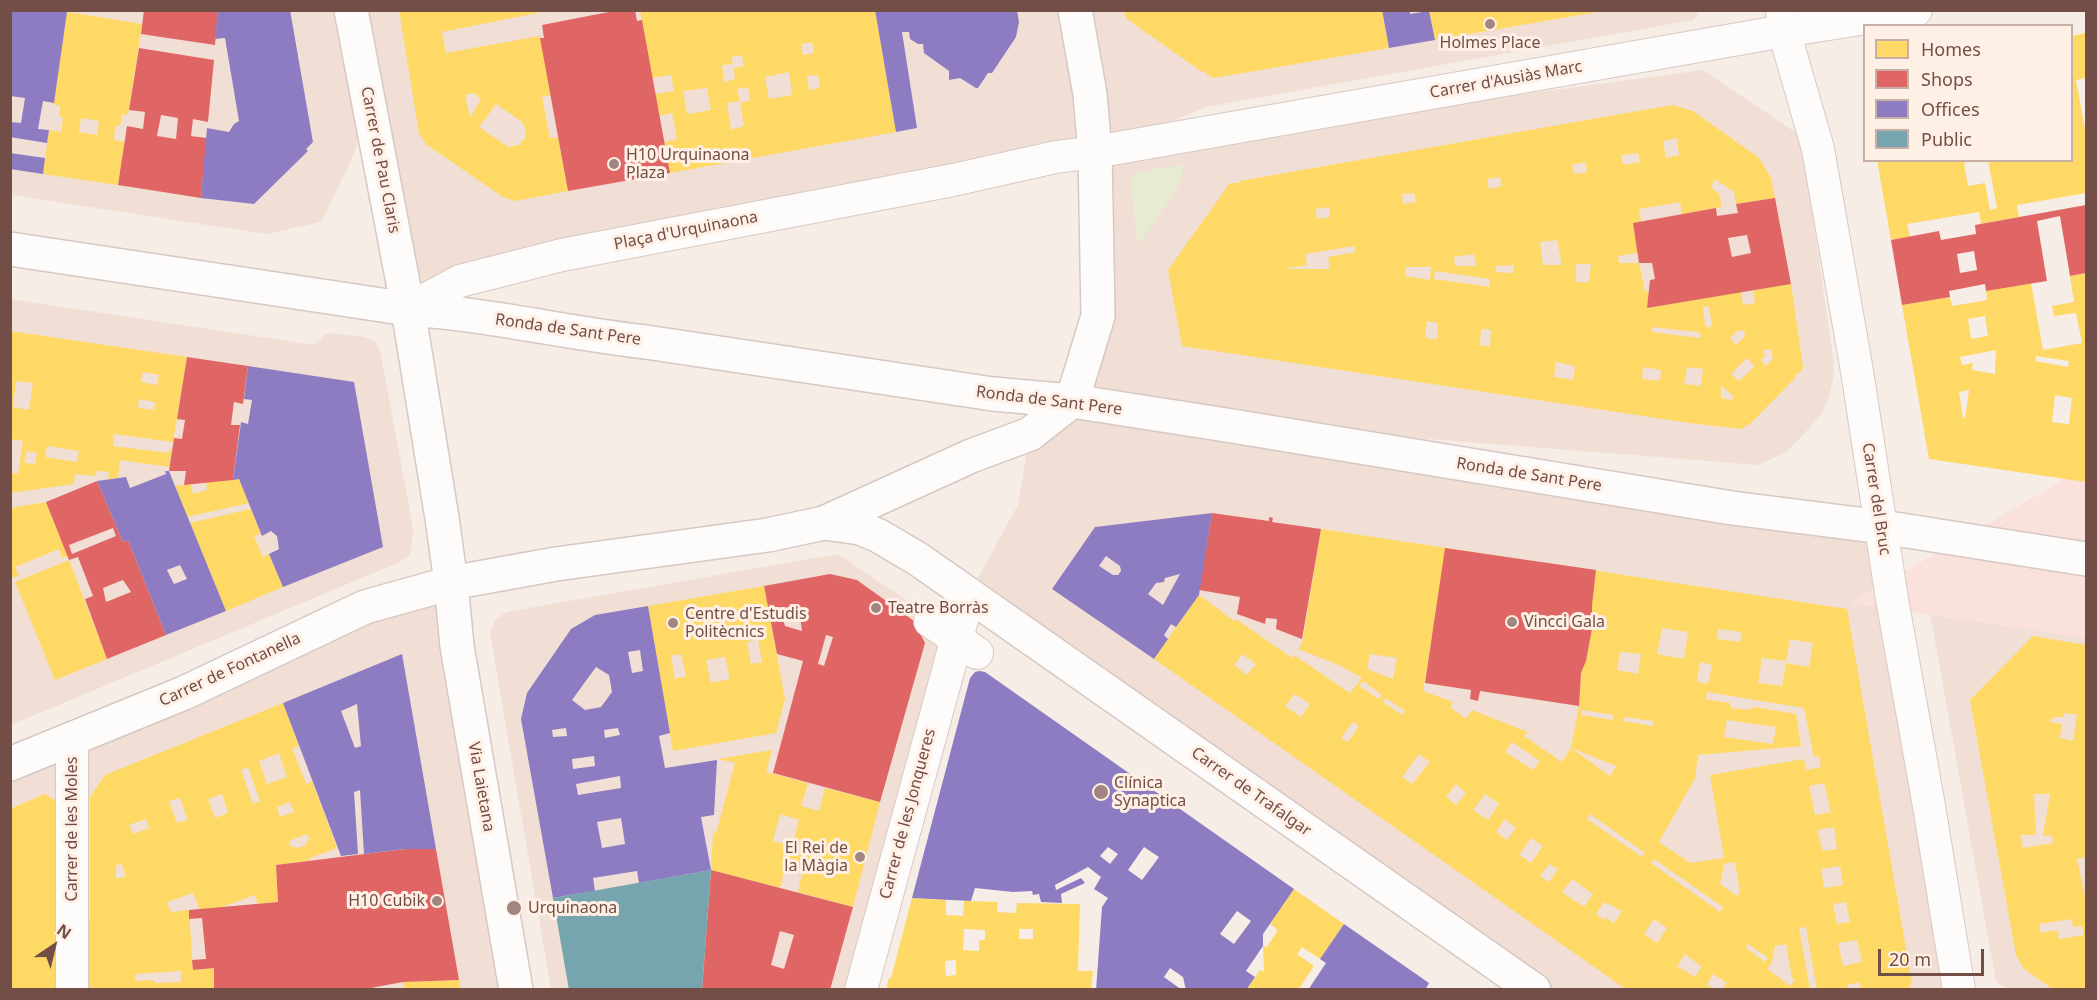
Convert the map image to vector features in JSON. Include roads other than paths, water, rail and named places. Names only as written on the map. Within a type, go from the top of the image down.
[{"type":"main road","name":"Carrer de Pau Claris","points":[[351,10],[408,309]]},
{"type":"main road","points":[[408,309],[451,583],[556,564],[768,535],[824,523],[971,456],[1030,434],[1072,401],[1098,316],[1095,152],[1090,94],[1075,10]]},
{"type":"main road","name":"Ronda de Sant Pere","points":[[10,249],[993,394],[1072,401],[1226,424],[1732,508],[1882,527],[2086,559]]},
{"type":"main road","points":[[824,523],[860,528],[879,536],[969,594]]},
{"type":"main road","name":"Carrer de Fontanella","points":[[10,764],[183,693],[365,607],[451,583]]},
{"type":"main road","name":"Via Laietana","points":[[451,583],[457,646],[516,990]]},
{"type":"main road","name":"Carrer de Trafalgar","points":[[969,594],[1534,990]]},
{"type":"street","name":"Carrer d'Ausiàs Marc","points":[[1095,152],[1783,21],[1916,10]]},
{"type":"street","name":"Carrer del Bruc","points":[[1783,21],[1818,149],[1959,990]]},
{"type":"street","name":"Plaça d'Urquinaona","points":[[408,309],[460,281],[562,255],[953,180],[1056,157],[1095,152]]},
{"type":"street","name":"Carrer de les Jonqueres","points":[[861,990],[966,646],[969,594]]},
{"type":"street","points":[[930,621],[966,646]]},
{"type":"street","name":"Carrer de les Moles","points":[[72,740],[72,990]]},
{"type":"place","name":"Holmes Place","points":[[1490,24]]},
{"type":"place","name":"H10 Urquinaona Plaza","points":[[614,164]]},
{"type":"place","name":"Teatre Borràs","points":[[876,608]]},
{"type":"place","name":"Vincci Gala","points":[[1512,622]]},
{"type":"place","name":"Centre d'Estudis Politècnics","points":[[673,623]]},
{"type":"place","name":"Clínica Synaptica","points":[[1101,792]]},
{"type":"place","name":"El Rei de la Màgia","points":[[860,857]]},
{"type":"place","name":"H10 Cubik","points":[[437,901]]},
{"type":"place","name":"Urquinaona","points":[[514,908]]}]
